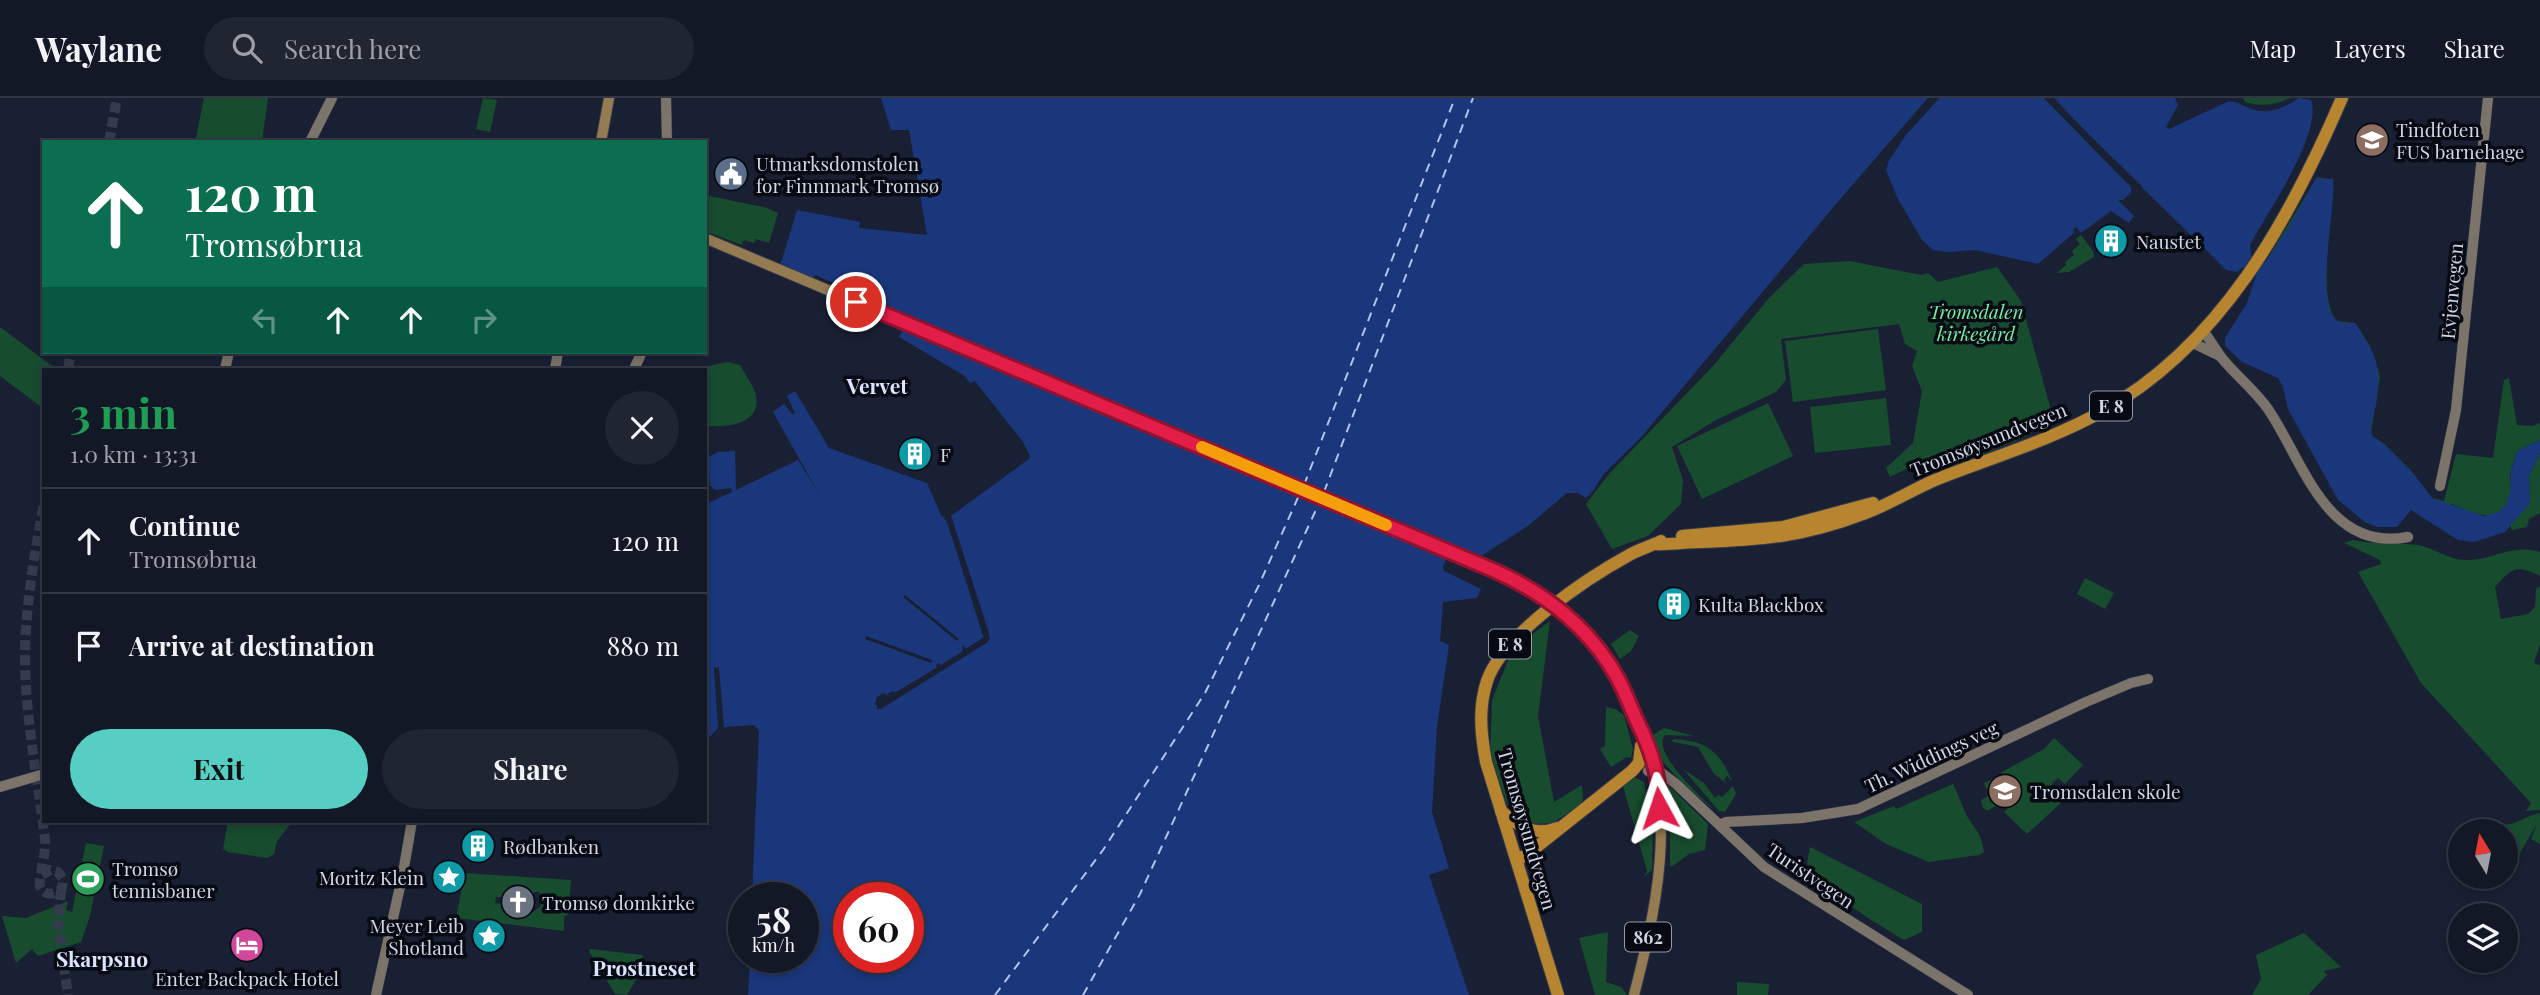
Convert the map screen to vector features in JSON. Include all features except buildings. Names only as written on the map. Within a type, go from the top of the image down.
[{"type":"highway","name":"Tromsøysundvegen","points":[[1558,995],[1486,762],[1482,736],[1483,695],[1492,670],[1514,640],[1612,565],[1655,544],[1697,533],[1763,530],[1794,525],[1904,494],[2060,432],[2101,412],[2146,383],[2203,330],[2260,257],[2308,173],[2342,98]]},
{"type":"highway","points":[[1516,859],[1525,856],[1632,771],[1639,763],[1641,746]]},
{"type":"highway","points":[[1501,811],[1518,825],[1534,831],[1551,830],[1563,825]]},
{"type":"main road","points":[[601,140],[609,98]]},
{"type":"main road","name":"862","points":[[707,239],[1509,577],[1543,597],[1582,630],[1612,668],[1644,732],[1660,799],[1660,867],[1634,995]]},
{"type":"main road","name":"862","points":[[1638,723],[1641,746],[1652,771]]},
{"type":"street","points":[[311,140],[332,98]]},
{"type":"street","points":[[666,98],[667,140]]},
{"type":"street","name":"Evjenvegen","points":[[2440,486],[2454,422],[2488,98]]},
{"type":"street","points":[[2203,330],[2220,356],[2264,404],[2310,485],[2327,508],[2345,523],[2367,534],[2385,538],[2407,537]]},
{"type":"street","points":[[2191,342],[2220,356]]},
{"type":"street","name":"Th. Widdings veg","points":[[1720,825],[1726,822],[1816,817],[1860,808],[2072,708],[2131,683],[2148,679]]},
{"type":"street","name":"Turistvegen","points":[[1652,771],[1663,773],[1769,870],[1968,995]]},
{"type":"street","points":[[0,787],[42,775]]},
{"type":"street","points":[[376,995],[412,823]]},
{"type":"green space","points":[[204,98],[268,98],[262,140],[196,138]]},
{"type":"green space","points":[[483,98],[497,100],[490,132],[476,129]]},
{"type":"green space","points":[[2243,98],[2290,98],[2262,105],[2245,102]]},
{"type":"green space","points":[[2317,177],[2333,180],[2327,254],[2331,310],[2337,321],[2355,323],[2370,346],[2380,376],[2371,432],[2373,437],[2383,443],[2412,472],[2432,498],[2444,501],[2456,454],[2493,458],[2504,380],[2509,378],[2517,425],[2533,426],[2540,423],[2540,440],[2517,451],[2510,475],[2510,494],[2507,505],[2501,511],[2478,514],[2452,504],[2437,512],[2405,496],[2265,263]]},
{"type":"green space","points":[[707,195],[767,208],[778,213],[769,243],[756,239],[754,243],[744,240],[742,245],[707,232]]},
{"type":"green space","points":[[2081,235],[2093,251],[2094,257],[2069,272],[2057,273],[2074,255],[2072,251],[2080,244],[2076,239]]},
{"type":"green space","name":"Tromsdalen kirkegård","points":[[1850,261],[1921,275],[1928,273],[1938,282],[1997,267],[2021,301],[2054,421],[2028,430],[2030,435],[1950,468],[1941,456],[1935,455],[1890,477],[1886,468],[1913,443],[1922,391],[1912,366],[1917,351],[1905,344],[1899,324],[1781,339],[1786,380],[1776,392],[1716,420],[1672,447],[1683,480],[1681,504],[1648,536],[1612,549],[1586,504],[1609,474],[1713,366],[1769,298],[1804,264]]},
{"type":"green space","points":[[0,327],[55,368],[42,368],[42,408],[0,376]]},
{"type":"green space","points":[[1878,329],[1886,390],[1793,402],[1785,341]]},
{"type":"green space","points":[[727,362],[740,365],[756,396],[756,406],[747,419],[731,425],[707,426],[709,366]]},
{"type":"green space","points":[[1886,398],[1891,445],[1815,453],[1810,407]]},
{"type":"green space","points":[[1768,403],[1793,456],[1702,499],[1677,446]]},
{"type":"green space","points":[[2540,453],[2540,513],[2529,519],[2527,527],[2512,530],[2510,525],[2530,503],[2529,476]]},
{"type":"green space","points":[[2353,540],[2418,545],[2465,560],[2510,551],[2540,552],[2540,576],[2525,570],[2515,570],[2495,587],[2501,619],[2528,614],[2535,607],[2536,589],[2540,586],[2540,644],[2534,663],[2540,665],[2540,810],[2526,811],[2531,803],[2421,683],[2358,572],[2381,564],[2380,560],[2344,543]]},
{"type":"green space","points":[[2085,578],[2114,593],[2105,609],[2077,594]]},
{"type":"green space","points":[[1550,621],[1538,716],[1554,802],[1582,785],[1583,798],[1581,804],[1553,823],[1533,824],[1516,815],[1508,806],[1490,755],[1492,700],[1509,658],[1527,638]]},
{"type":"green space","points":[[1630,630],[1639,636],[1631,651],[1620,659],[1611,644]]},
{"type":"green space","points":[[1606,707],[1624,715],[1633,749],[1631,758],[1627,757],[1611,767],[1600,749],[1605,746]]},
{"type":"green space","points":[[1664,728],[1694,736],[1665,735],[1665,752],[1690,786],[1715,811],[1682,783],[1659,757],[1653,735]]},
{"type":"green space","points":[[2054,738],[2083,765],[2065,784],[2058,778],[2047,789],[2061,803],[2027,834],[2004,812],[2009,807],[2006,785],[2001,782],[1986,789],[1984,783],[2044,749]]},
{"type":"green space","points":[[1674,739],[1695,742],[1717,755],[1732,781],[1727,776],[1724,780],[1729,785],[1714,774],[1698,747],[1671,741]]},
{"type":"green space","points":[[1683,769],[1704,783],[1715,798],[1718,795],[1722,797],[1733,786],[1736,794],[1725,812],[1719,811]]},
{"type":"green space","points":[[1634,777],[1644,782],[1653,828],[1652,870],[1644,877],[1647,871],[1623,786]]},
{"type":"green space","points":[[1953,784],[1981,839],[1984,852],[1979,855],[1929,862],[1886,844],[1854,822],[1894,806],[1896,809]]},
{"type":"green space","points":[[1668,785],[1708,824],[1705,850],[1689,854],[1673,866],[1670,866],[1670,823],[1660,788]]},
{"type":"green space","points":[[1995,792],[2001,803],[1987,811],[1981,800]]},
{"type":"green space","points":[[2540,813],[2540,844],[2531,839],[2537,824],[2518,856],[2518,821]]},
{"type":"green space","points":[[228,823],[291,823],[277,841],[274,854],[267,858],[223,849]]},
{"type":"green space","points":[[86,843],[104,846],[90,916],[81,942],[38,956],[32,949],[16,963],[2,916],[26,918],[68,901],[66,910],[72,912]]},
{"type":"green space","points":[[1810,847],[1922,904],[1922,932],[1904,940],[1852,907],[1828,887],[1807,864]]},
{"type":"green space","points":[[465,873],[571,880],[564,931],[456,918]],"holes":[[[522,890],[523,894],[533,895],[534,892],[539,892],[541,906],[533,912],[521,910],[520,914],[512,913],[512,910],[501,908],[501,904],[495,903],[496,897],[502,897],[503,892]]]},
{"type":"green space","points":[[1608,932],[1606,982],[1621,987],[1627,995],[1595,995],[1579,938]]},
{"type":"green space","points":[[2304,933],[2341,967],[2324,971],[2327,975],[2308,995],[2252,995],[2261,979],[2256,955]]},
{"type":"green space","points":[[590,949],[643,955],[638,976],[627,995],[615,994]]},
{"type":"green space","points":[[1737,982],[1769,984],[1768,995],[1737,995]]},
{"type":"water","points":[[881,98],[1928,98],[1643,435],[1603,475],[1586,498],[1578,493],[1567,493],[1529,525],[1472,562],[1449,553],[1444,571],[1481,589],[1477,598],[1443,602],[1440,641],[1449,645],[1437,726],[1432,812],[1449,868],[1429,875],[1469,995],[748,995],[749,973],[819,973],[819,882],[753,882],[759,731],[754,725],[725,727],[707,745],[707,499],[708,503],[732,492],[731,488],[715,490],[710,485],[708,457],[718,452],[735,451],[736,490],[798,460],[820,496],[773,412],[784,404],[792,414],[795,413],[787,396],[795,391],[829,448],[927,483],[942,517],[945,516],[984,637],[966,649],[962,646],[964,651],[895,693],[893,691],[888,694],[889,697],[883,694],[877,698],[875,704],[881,709],[988,642],[989,633],[951,516],[1029,459],[1023,442],[975,381],[970,383],[965,376],[899,337],[904,328],[902,326],[906,314],[815,275],[810,287],[780,266],[797,210],[860,222],[859,228],[927,235],[909,130],[891,130]]},
{"type":"water","points":[[1939,98],[2044,98],[2131,187],[2131,193],[2123,200],[2118,200],[2134,216],[2129,223],[2111,211],[2081,233],[2076,227],[2073,230],[2075,232],[2038,264],[1975,250],[1933,250],[1922,240],[1897,197],[1886,170],[1889,160],[1905,136]]},
{"type":"water","points":[[2054,98],[2175,98],[2178,105],[2166,127],[2169,129],[2227,102],[2269,111],[2299,98],[2311,100],[2309,132],[2291,174],[2250,245],[2251,255],[2265,263],[2316,178],[2333,179],[2326,273],[2329,308],[2335,319],[2355,323],[2373,353],[2378,380],[2371,425],[2373,437],[2383,443],[2412,472],[2432,498],[2484,516],[2499,512],[2507,503],[2511,471],[2517,451],[2540,440],[2540,453],[2529,476],[2530,503],[2505,532],[2474,542],[2458,540],[2411,510],[2397,527],[2377,527],[2365,522],[2338,500],[2288,409],[2278,378],[2242,362],[2225,346],[2225,338],[2247,303],[2256,276],[2243,267],[2237,272],[2226,270]]},
{"type":"pier","points":[[1928,98],[1932,98],[1909,126],[1934,98],[1939,98],[1905,136],[1889,160],[1886,170],[1883,168],[1886,158],[1900,137],[1876,164],[1873,163]]},
{"type":"pier","points":[[2044,98],[2049,98],[2134,184],[2135,189],[2132,190]]},
{"type":"pier","points":[[2051,98],[2143,187],[2139,188],[2081,133]]},
{"type":"pier","points":[[945,516],[951,516],[990,639],[877,710],[876,698],[883,693],[889,696],[888,694],[894,691],[895,693],[937,668],[938,663],[941,665],[963,651],[964,645],[966,649],[984,639]]},
{"type":"pier","points":[[905,595],[959,639],[957,641],[903,597]]},
{"type":"pier","points":[[866,636],[932,660],[931,663],[865,639]]},
{"type":"pier","points":[[719,667],[724,728],[707,745],[707,740],[718,728],[714,668]]},
{"type":"ferry route","points":[[1304,485],[1455,98]]},
{"type":"ferry route","points":[[1324,492],[1473,98]]},
{"type":"ferry route","points":[[995,995],[1103,850],[1205,693],[1259,585],[1300,493]]},
{"type":"ferry route","points":[[1083,995],[1140,894],[1320,501]]},
{"type":"tunnel","points":[[109,140],[117,98]]},
{"type":"tunnel","points":[[68,368],[71,354]]},
{"type":"tunnel","points":[[42,514],[28,606],[25,668],[30,732],[42,818]]},
{"type":"tunnel","points":[[42,875],[50,870],[58,872],[63,879],[62,888],[50,894],[44,892],[40,886],[45,850],[43,823]]},
{"type":"tunnel","points":[[61,890],[58,923],[68,995]]},
{"type":"slow traffic","points":[[1202,447],[1386,525]]},
{"type":"place","name":"Tindfoten FUS barnehage","points":[[2372,140]]},
{"type":"place","name":"Utmarksdomstolen for Finnmark Tromsø","points":[[731,174]]},
{"type":"place","name":"Naustet","points":[[2111,241]]},
{"type":"place","name":"F","points":[[915,454]]},
{"type":"place","name":"Kulta Blackbox","points":[[1674,604]]},
{"type":"place","name":"Tromsdalen skole","points":[[2005,791]]},
{"type":"place","name":"Rødbanken","points":[[478,846]]},
{"type":"place","name":"Moritz Klein","points":[[449,877]]},
{"type":"place","name":"Tromsø tennisbaner","points":[[88,879]]},
{"type":"place","name":"Tromsø domkirke","points":[[518,902]]},
{"type":"place","name":"Meyer Leib Shotland","points":[[489,936]]},
{"type":"place","name":"Enter Backpack Hotel","points":[[247,945]]},
{"type":"district","name":"Vervet","points":[[877,385]]},
{"type":"district","name":"Skarpsno","points":[[102,958]]},
{"type":"district","name":"Prostneset","points":[[644,967]]},
{"type":"route","points":[[856,302],[1493,570],[1532,589],[1565,613],[1582,630],[1618,678],[1647,739],[1660,799],[1659,808]]}]
